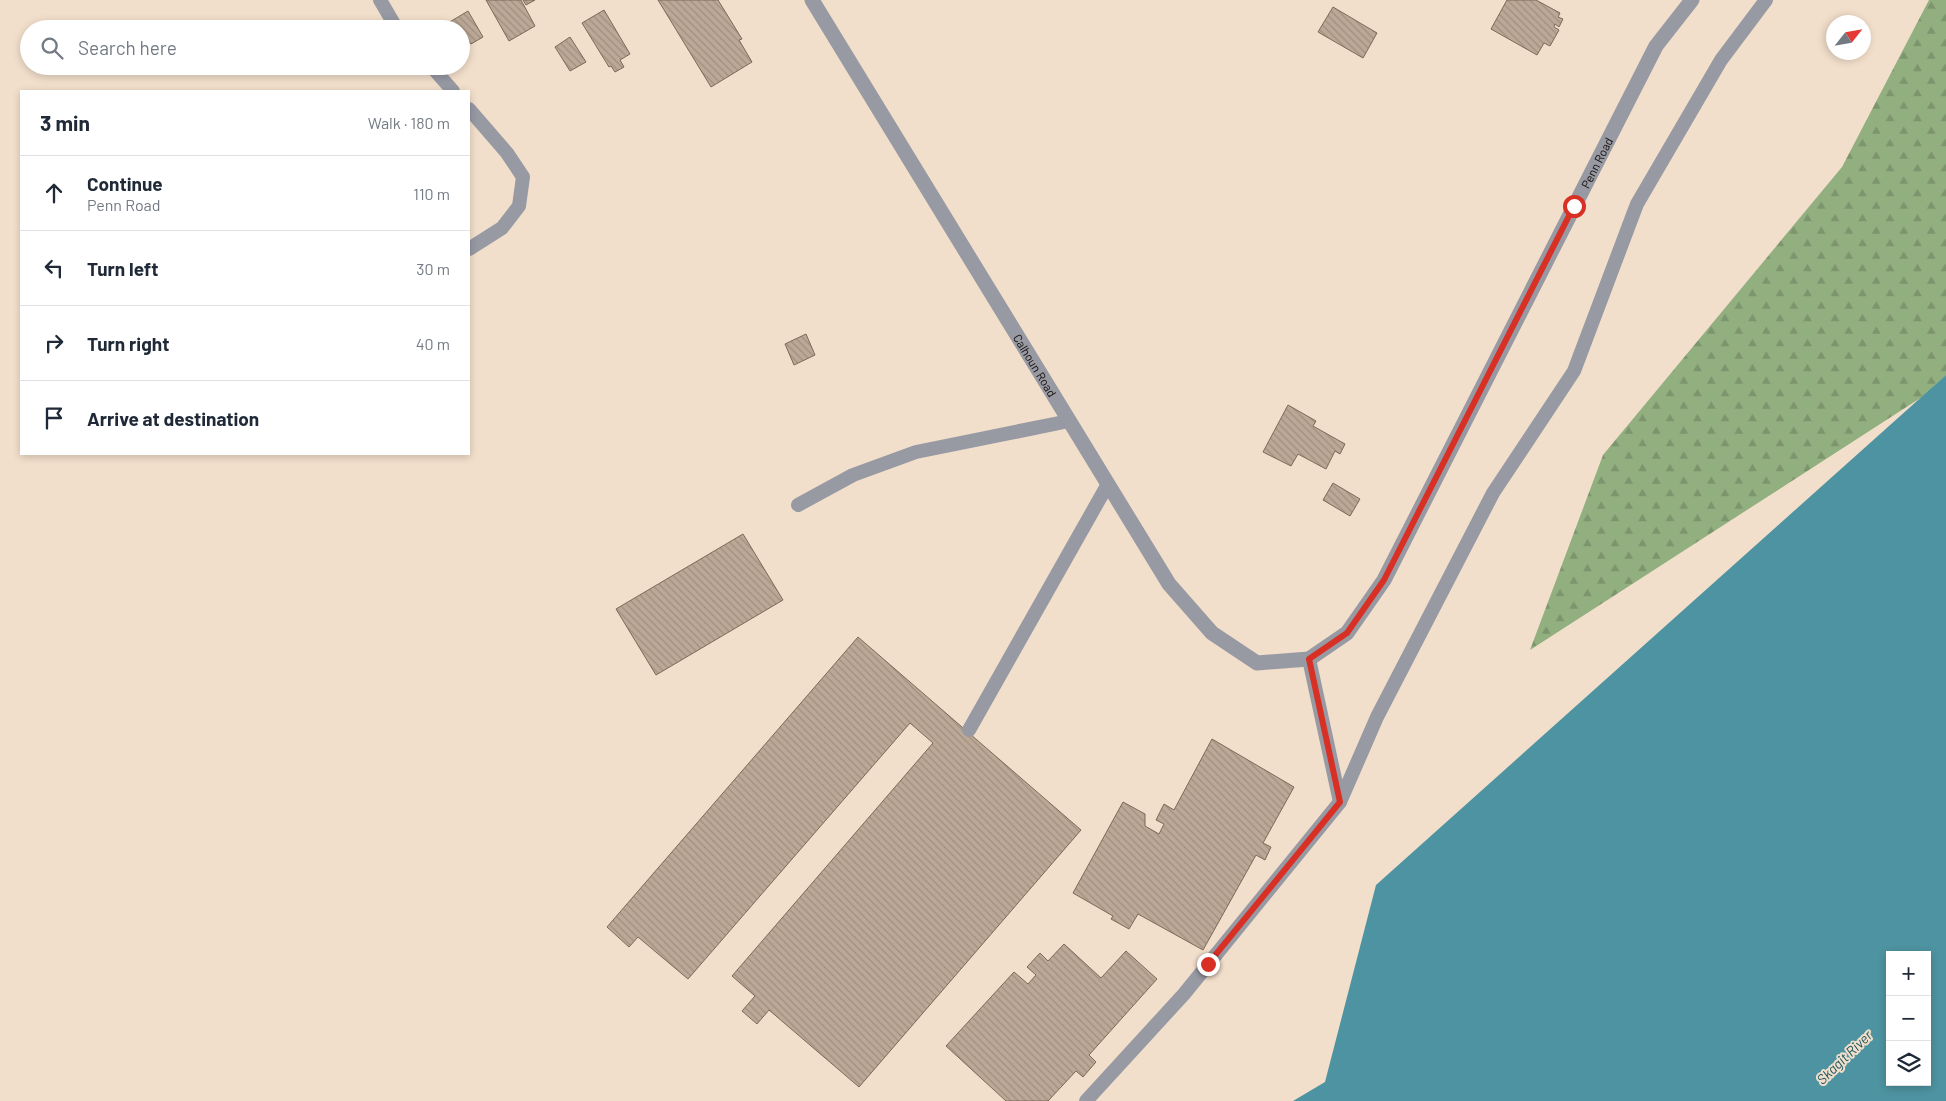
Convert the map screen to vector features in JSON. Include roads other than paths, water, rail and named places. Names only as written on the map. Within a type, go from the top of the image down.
[{"type":"street","name":"Calhoun Road","points":[[812,0],[1169,584],[1212,633],[1256,663],[1309,659]]},
{"type":"street","name":"Penn Road","points":[[1309,659],[1347,633],[1384,580],[1656,46],[1692,0]]},
{"type":"lane","points":[[380,0],[392,20]]},
{"type":"lane","points":[[1086,1101],[1184,994],[1340,802],[1378,717],[1493,493],[1574,372],[1637,204],[1721,60],[1766,0]]},
{"type":"lane","points":[[439,75],[452,90]]},
{"type":"lane","points":[[470,110],[507,153],[522,177],[519,206],[502,228],[470,249]]},
{"type":"lane","points":[[798,505],[853,475],[907,455],[1069,421]]},
{"type":"lane","points":[[970,730],[1108,484]]},
{"type":"lane","points":[[1309,659],[1340,802]]},
{"type":"water","name":"Skagit River","points":[[1946,375],[1946,1101],[1293,1101],[1325,1082],[1376,885]]}]
